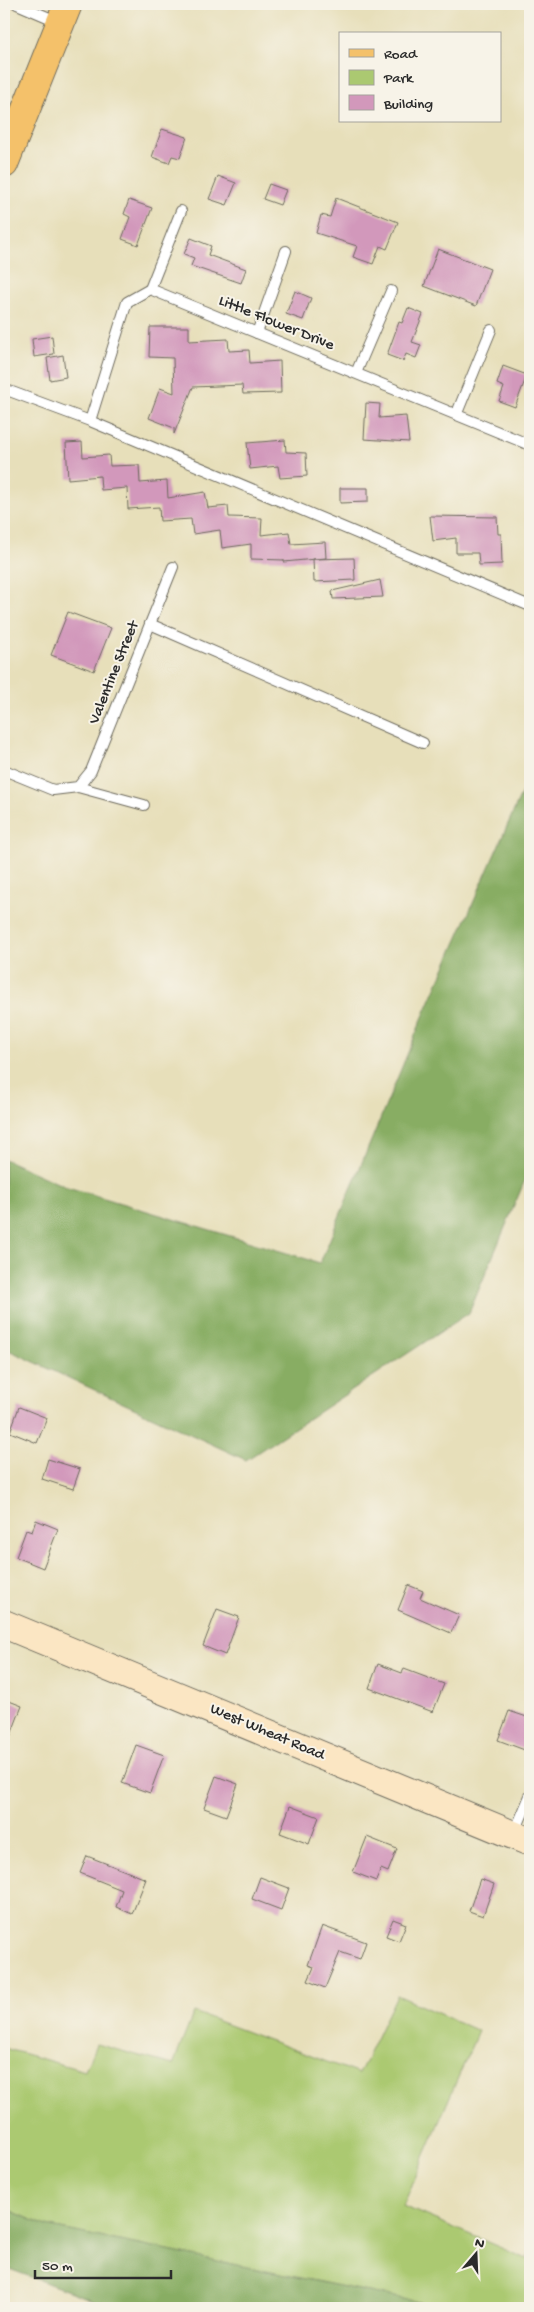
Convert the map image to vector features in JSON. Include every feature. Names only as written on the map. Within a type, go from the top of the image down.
[{"type":"main road","points":[[4,164],[16,123],[64,13]]},
{"type":"street","name":"West Wheat Road","points":[[4,1624],[522,1839]]},
{"type":"lane","points":[[17,4],[64,13]]},
{"type":"lane","points":[[90,421],[127,302],[150,289],[180,211]]},
{"type":"lane","points":[[257,333],[286,251]]},
{"type":"lane","name":"Little Flower Drive","points":[[150,289],[530,445]]},
{"type":"lane","points":[[356,372],[391,291]]},
{"type":"lane","points":[[457,414],[491,330]]},
{"type":"lane","points":[[4,389],[90,421],[530,606]]},
{"type":"lane","name":"Valentine Street","points":[[78,787],[91,771],[173,567]]},
{"type":"lane","points":[[150,624],[423,744]]},
{"type":"lane","points":[[4,770],[53,790],[78,787],[144,805]]},
{"type":"lane","points":[[522,1839],[530,1796]]},
{"type":"green space","points":[[530,774],[530,1168],[469,1313],[246,1460],[4,1348],[4,1159],[64,1186],[320,1263],[422,1019]]},
{"type":"green space","points":[[397,1995],[478,2031],[403,2206],[527,2259],[530,2253],[530,2308],[447,2308],[46,2226],[4,2208],[4,2048],[85,2071],[96,2044],[173,2065],[194,2012],[359,2074]]},
{"type":"green space","points":[[4,2208],[46,2226],[447,2308],[114,2308],[4,2267]]},
{"type":"building","points":[[162,129],[187,137],[180,158],[172,156],[169,163],[152,157]]},
{"type":"building","points":[[218,176],[236,183],[227,205],[209,199]]},
{"type":"building","points":[[269,184],[286,190],[280,205],[263,199]]},
{"type":"building","points":[[336,198],[398,222],[387,249],[380,246],[373,264],[353,257],[357,246],[316,233],[321,215],[330,217]]},
{"type":"building","points":[[129,200],[152,208],[138,245],[122,239],[130,217],[124,214]]},
{"type":"building","points":[[191,238],[211,246],[208,255],[246,269],[241,283],[191,266],[194,258],[184,254]]},
{"type":"building","points":[[438,249],[490,269],[476,306],[424,286]]},
{"type":"building","points":[[295,291],[311,298],[303,320],[286,314]]},
{"type":"building","points":[[408,308],[423,314],[412,342],[421,345],[416,358],[406,354],[403,361],[387,355],[399,322],[402,323]]},
{"type":"building","points":[[150,327],[189,327],[189,341],[228,339],[229,351],[249,350],[250,363],[280,361],[281,393],[243,394],[242,385],[193,387],[174,434],[174,428],[149,418],[160,388],[174,393],[173,358],[149,357]]},
{"type":"building","points":[[52,336],[54,354],[34,357],[32,339]]},
{"type":"building","points":[[63,355],[66,377],[50,380],[47,358]]},
{"type":"building","points":[[503,366],[527,375],[515,407],[499,401],[504,387],[497,384]]},
{"type":"building","points":[[366,403],[380,404],[379,418],[406,416],[409,442],[364,439]]},
{"type":"building","points":[[285,440],[286,452],[306,453],[307,476],[280,478],[278,466],[250,469],[247,443]]},
{"type":"building","points":[[82,442],[83,457],[109,455],[110,466],[139,465],[140,483],[167,481],[168,498],[205,492],[208,508],[228,506],[229,517],[262,518],[261,535],[289,532],[291,544],[325,542],[326,558],[284,562],[284,560],[251,559],[251,544],[222,548],[220,530],[193,534],[191,519],[160,521],[159,507],[128,509],[127,488],[101,490],[100,476],[68,479],[66,443]]},
{"type":"building","points":[[340,488],[368,488],[368,502],[340,503]]},
{"type":"building","points":[[430,516],[497,517],[498,534],[501,534],[502,564],[479,565],[478,553],[456,553],[456,538],[433,541]]},
{"type":"building","points":[[354,558],[355,580],[314,582],[313,559]]},
{"type":"building","points":[[380,580],[383,597],[333,599],[332,591]]},
{"type":"building","points":[[68,612],[111,628],[94,671],[51,655]]},
{"type":"building","points":[[19,1407],[47,1418],[37,1443],[10,1432]]},
{"type":"building","points":[[48,1459],[80,1469],[73,1489],[42,1479]]},
{"type":"building","points":[[36,1520],[58,1529],[43,1568],[16,1557],[26,1530],[32,1532]]},
{"type":"building","points":[[408,1585],[423,1591],[420,1598],[459,1615],[451,1633],[398,1610]]},
{"type":"building","points":[[217,1609],[239,1617],[225,1655],[203,1646]]},
{"type":"building","points":[[378,1664],[402,1673],[404,1669],[444,1684],[433,1712],[369,1688]]},
{"type":"building","points":[[4,1699],[22,1706],[5,1750],[4,1750]]},
{"type":"building","points":[[509,1711],[530,1718],[530,1752],[498,1740]]},
{"type":"building","points":[[136,1745],[164,1755],[150,1793],[122,1783]]},
{"type":"building","points":[[216,1776],[238,1784],[226,1816],[204,1808]]},
{"type":"building","points":[[290,1806],[319,1817],[309,1844],[280,1833]]},
{"type":"building","points":[[367,1837],[397,1849],[388,1872],[381,1869],[376,1881],[353,1872]]},
{"type":"building","points":[[87,1856],[146,1879],[132,1914],[116,1907],[122,1890],[80,1873]]},
{"type":"building","points":[[260,1877],[289,1888],[281,1910],[252,1899]]},
{"type":"building","points":[[480,1879],[494,1884],[483,1916],[469,1911]]},
{"type":"building","points":[[393,1919],[406,1924],[399,1941],[386,1936]]},
{"type":"building","points":[[322,1926],[366,1942],[360,1959],[340,1952],[325,1988],[308,1981],[314,1967],[308,1965]]}]
